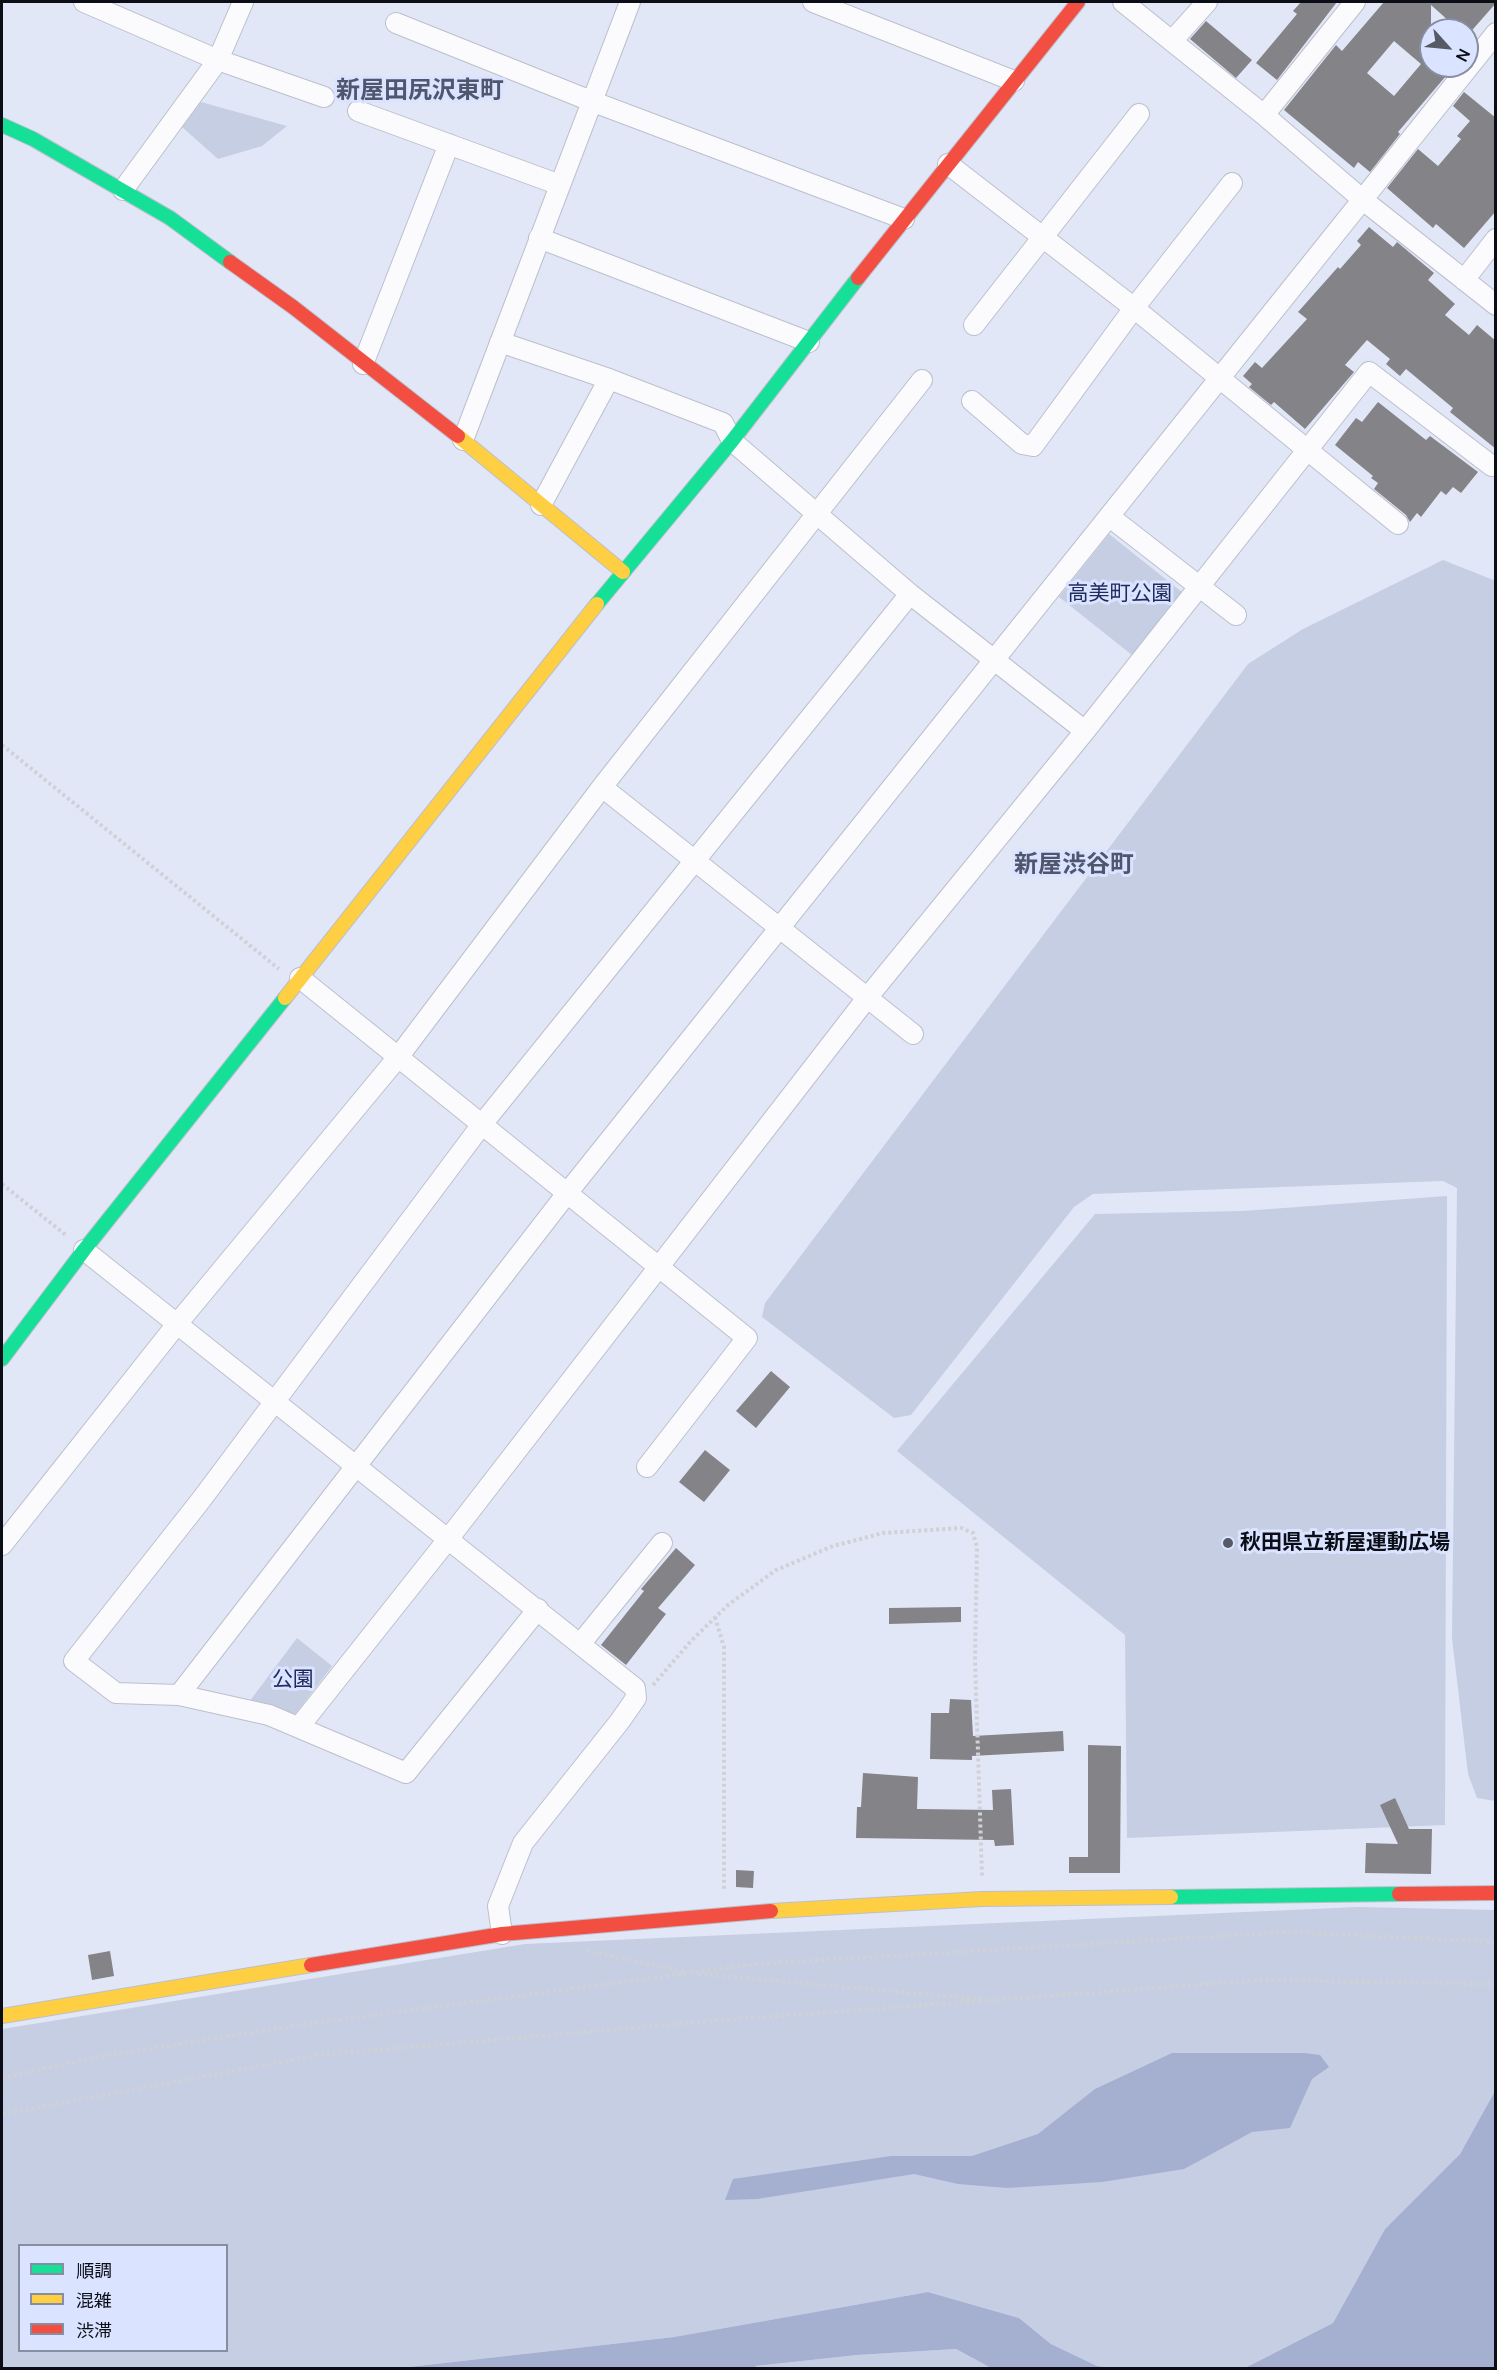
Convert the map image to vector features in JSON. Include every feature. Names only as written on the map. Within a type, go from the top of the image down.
[{"type":"street","points":[[84,2],[218,60],[324,97]]},
{"type":"street","points":[[123,190],[218,60],[243,2]]},
{"type":"street","points":[[462,440],[630,2]]},
{"type":"street","points":[[813,2],[1014,81]]},
{"type":"street","points":[[2,1359],[84,1250],[298,980],[623,572],[732,441],[904,219],[1078,2]]},
{"type":"street","points":[[1123,2],[1264,115],[1363,200],[1496,305]]},
{"type":"street","points":[[1172,41],[1207,2]]},
{"type":"street","points":[[1264,115],[1355,2]]},
{"type":"street","points":[[396,23],[591,101],[904,219]]},
{"type":"street","points":[[180,1695],[568,1192],[1496,33]]},
{"type":"street","points":[[358,111],[560,185]]},
{"type":"street","points":[[974,325],[1140,114]]},
{"type":"street","points":[[2,125],[33,139],[123,190],[199,238],[293,307],[462,440],[623,572]]},
{"type":"street","points":[[363,364],[449,144]]},
{"type":"street","points":[[948,164],[1134,308],[1398,524]]},
{"type":"street","points":[[972,400],[1022,444],[1033,446],[1134,308],[1232,183]]},
{"type":"street","points":[[539,238],[809,342]]},
{"type":"street","points":[[1464,280],[1496,239]]},
{"type":"street","points":[[500,342],[609,379],[723,423],[732,441],[818,516],[910,594],[1085,731]]},
{"type":"street","points":[[298,1726],[449,1538],[867,998],[1085,731],[1369,372],[1492,466]]},
{"type":"street","points":[[541,505],[609,379]]},
{"type":"street","points":[[2,1545],[177,1324],[399,1056],[602,787],[818,516],[922,380]]},
{"type":"street","points":[[1110,517],[1236,615]]},
{"type":"street","points":[[538,1609],[406,1773],[269,1715],[180,1695],[116,1693],[74,1661],[275,1401],[483,1123],[910,594]]},
{"type":"street","points":[[602,787],[779,930],[913,1034]]},
{"type":"street","points":[[298,980],[399,1056],[747,1338],[647,1467]]},
{"type":"street","points":[[84,1250],[630,1682],[636,1692],[636,1698],[523,1843],[498,1906],[502,1934]]},
{"type":"street","points":[[581,1643],[662,1543]]},
{"type":"street","points":[[2,2016],[502,1934],[724,1914],[982,1899],[1496,1893]]},
{"type":"path","points":[[2,745],[298,980]]},
{"type":"path","points":[[2,1184],[84,1250]]},
{"type":"path","points":[[636,1692],[648,1689],[659,1680],[691,1641],[715,1617],[776,1570],[833,1546],[883,1533],[961,1528],[973,1533],[977,1547],[975,1660],[982,1899]]},
{"type":"path","points":[[715,1617],[724,1647],[724,1914]]},
{"type":"path","points":[[2,2078],[93,2058],[299,2025],[758,1964],[1289,1932],[1496,1942]]},
{"type":"path","points":[[584,1951],[690,1973],[993,2000]]},
{"type":"path","points":[[2,2114],[319,2055],[711,2021],[1262,1980],[1496,1984]]},
{"type":"green space","points":[[201,102],[287,126],[262,146],[218,159],[182,127]]},
{"type":"green space","name":"高美町公園","points":[[1109,534],[1182,592],[1132,655],[1059,597]]},
{"type":"green space","points":[[1443,560],[1496,581],[1495,1801],[1477,1798],[1468,1774],[1452,1638],[1457,1188],[1443,1181],[1093,1194],[1074,1207],[911,1415],[894,1418],[762,1317],[765,1303],[1248,664],[1303,629]]},
{"type":"green space","name":"秋田県立新屋運動広場","points":[[1447,1196],[1445,1825],[1127,1838],[1125,1635],[897,1451],[1095,1214],[1243,1211]]},
{"type":"green space","name":"公園","points":[[297,1638],[332,1666],[293,1717],[249,1702]]},
{"type":"green space","points":[[1358,1907],[1495,1910],[1495,2091],[1460,2154],[1385,2229],[1333,2323],[1245,2368],[1097,2366],[1051,2344],[1019,2318],[928,2292],[674,2337],[400,2368],[2,2368],[2,2029],[525,1944]]},
{"type":"green space","points":[[956,2349],[991,2368],[755,2368],[756,2366],[857,2355]]},
{"type":"shaded area","points":[[1172,2053],[1304,2053],[1320,2055],[1329,2067],[1312,2079],[1290,2128],[1252,2132],[1184,2169],[1102,2182],[1007,2188],[958,2184],[914,2174],[757,2199],[725,2200],[733,2179],[891,2156],[972,2156],[1038,2134],[1095,2089]]},
{"type":"shaded area","points":[[1495,2091],[1495,2368],[1245,2368],[1333,2323],[1385,2229],[1460,2154]]},
{"type":"shaded area","points":[[928,2292],[1019,2318],[1051,2344],[1097,2366],[1112,2368],[991,2368],[956,2349],[857,2355],[756,2366],[755,2368],[400,2368],[674,2337]]},
{"type":"building","points":[[1301,2],[1337,2],[1277,80],[1256,63],[1297,14],[1293,11]]},
{"type":"building","points":[[1384,2],[1496,3],[1479,22],[1479,18],[1446,18],[1431,5],[1431,18],[1419,18],[1419,62],[1394,41],[1367,73],[1394,96],[1419,66],[1419,78],[1444,78],[1398,132],[1400,134],[1370,172],[1358,162],[1354,168],[1284,110],[1336,45],[1342,51]]},
{"type":"building","points":[[1206,21],[1252,60],[1236,78],[1190,39]]},
{"type":"building","points":[[1464,92],[1496,118],[1496,211],[1464,248],[1436,224],[1433,228],[1387,188],[1418,149],[1438,166],[1461,139],[1457,136],[1470,121],[1453,106]]},
{"type":"building","points":[[1369,227],[1393,247],[1397,242],[1434,273],[1428,280],[1455,304],[1445,315],[1469,335],[1477,325],[1496,341],[1496,449],[1450,412],[1453,408],[1406,369],[1400,376],[1386,364],[1390,359],[1367,340],[1345,365],[1354,372],[1305,429],[1274,402],[1271,405],[1249,387],[1252,384],[1243,376],[1255,362],[1262,368],[1307,319],[1298,312],[1361,245],[1357,241]]},
{"type":"building","points":[[1378,402],[1426,440],[1430,436],[1478,472],[1461,493],[1453,487],[1446,495],[1441,491],[1421,517],[1417,513],[1410,522],[1406,515],[1374,489],[1378,483],[1371,478],[1373,476],[1335,445],[1356,418],[1362,422]]},
{"type":"building","points":[[771,1371],[790,1387],[756,1428],[736,1411]]},
{"type":"building","points":[[705,1450],[730,1470],[704,1502],[679,1482]]},
{"type":"building","points":[[676,1548],[695,1565],[658,1608],[666,1614],[626,1665],[601,1645],[644,1591],[641,1589]]},
{"type":"building","points":[[961,1607],[961,1622],[889,1624],[889,1608]]},
{"type":"building","points":[[950,1699],[971,1700],[973,1736],[1063,1731],[1064,1751],[972,1756],[972,1760],[930,1759],[931,1713],[949,1713]]},
{"type":"building","points":[[1088,1745],[1121,1746],[1120,1873],[1069,1873],[1069,1857],[1088,1857]]},
{"type":"building","points":[[863,1773],[918,1777],[917,1809],[993,1810],[992,1790],[1011,1789],[1014,1845],[995,1846],[994,1840],[856,1838],[857,1807],[861,1807]]},
{"type":"building","points":[[1395,1798],[1409,1829],[1432,1829],[1431,1874],[1365,1873],[1366,1843],[1398,1844],[1380,1805]]},
{"type":"building","points":[[736,1870],[754,1871],[753,1888],[736,1887]]},
{"type":"building","points":[[110,1951],[114,1976],[92,1980],[88,1955]]},
{"type":"traffic: fast","points":[[2,125],[33,139],[170,218],[230,262]]},
{"type":"traffic: fast","points":[[597,604],[732,441],[858,278]]},
{"type":"traffic: fast","points":[[2,1359],[84,1250],[285,998]]},
{"type":"traffic: fast","points":[[1171,1897],[1399,1894]]},
{"type":"traffic: slow","points":[[458,436],[623,572]]},
{"type":"traffic: slow","points":[[285,998],[597,604]]},
{"type":"traffic: slow","points":[[771,1911],[982,1899],[1171,1897]]},
{"type":"traffic: slow","points":[[2,2016],[311,1965]]},
{"type":"traffic: jam","points":[[858,278],[1078,2]]},
{"type":"traffic: jam","points":[[230,262],[293,307],[458,436]]},
{"type":"traffic: jam","points":[[1399,1894],[1496,1893]]},
{"type":"traffic: jam","points":[[311,1965],[502,1934],[771,1911]]},
{"type":"place","name":"秋田県立新屋運動広場","points":[[1228,1543]]},
{"type":"district","name":"新屋田尻沢東町","points":[[420,91]]},
{"type":"district","name":"新屋渋谷町","points":[[1074,865]]}]
